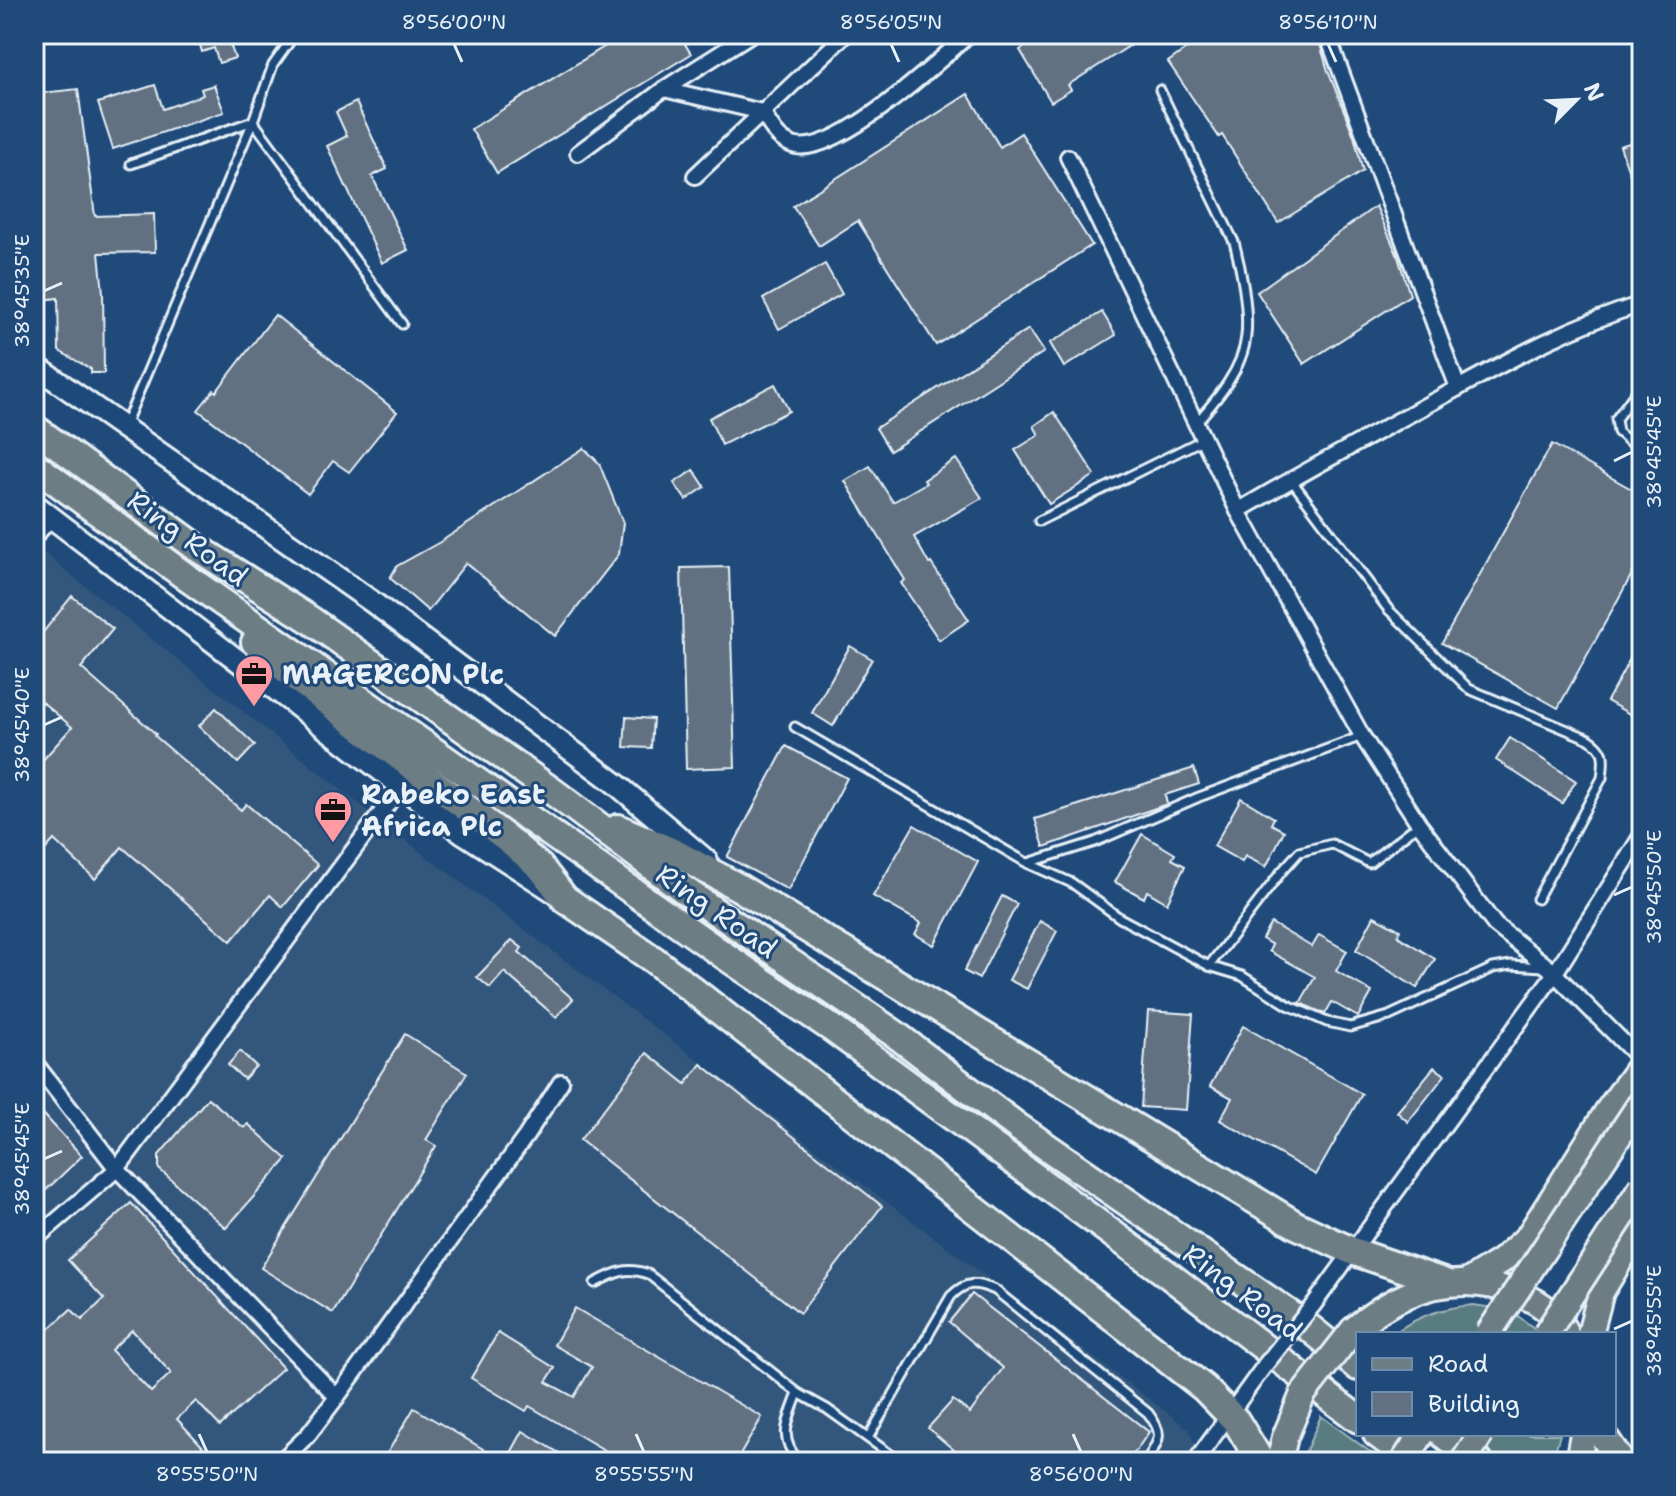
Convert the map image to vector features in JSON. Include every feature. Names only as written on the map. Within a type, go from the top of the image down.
[{"type":"highway","name":"Ring Road","points":[[34,428],[199,549],[312,621],[718,914],[895,1034],[1018,1127],[1307,1326],[1356,1365]]},
{"type":"highway","name":"Ring Road","points":[[34,465],[189,579],[698,938],[833,1029],[1166,1273],[1356,1417]]},
{"type":"highway","points":[[189,579],[296,678],[530,858],[565,899],[654,960],[1204,1388],[1230,1414],[1261,1462]]},
{"type":"highway","points":[[571,807],[675,853],[738,887],[1296,1225],[1352,1251],[1456,1282]]},
{"type":"highway","points":[[1380,1436],[1414,1462]]},
{"type":"highway","points":[[1446,1436],[1479,1462]]},
{"type":"highway","points":[[1603,1436],[1621,1462]]},
{"type":"main road","points":[[1279,1462],[1285,1437],[1303,1394],[1353,1330],[1367,1318],[1404,1297],[1456,1282],[1501,1261],[1528,1237],[1642,1062]]},
{"type":"main road","points":[[1489,1332],[1642,1101]]},
{"type":"main road","points":[[1547,1332],[1642,1186]]},
{"type":"main road","points":[[1591,1332],[1601,1292],[1642,1224]]},
{"type":"main road","points":[[1456,1282],[1497,1284],[1538,1301],[1565,1332]]},
{"type":"main road","points":[[1403,1462],[1421,1436]]},
{"type":"main road","points":[[1463,1462],[1480,1436]]},
{"type":"main road","points":[[1578,1462],[1583,1436]]},
{"type":"street","points":[[578,153],[664,89],[751,34]]},
{"type":"street","points":[[695,176],[846,34]]},
{"type":"street","points":[[664,89],[762,112],[777,136],[794,146],[809,146],[853,127],[913,84],[969,34]]},
{"type":"street","points":[[1327,34],[1458,388]]},
{"type":"street","points":[[1068,157],[1238,511],[1362,736],[1419,824],[1495,925],[1552,970],[1642,1062]]},
{"type":"street","points":[[1238,511],[1538,345],[1642,304]]},
{"type":"street","points":[[34,365],[371,601],[602,773],[738,887]]},
{"type":"street","points":[[34,504],[457,829],[565,899]]},
{"type":"street","points":[[34,537],[50,519]]},
{"type":"street","points":[[34,1240],[117,1169],[401,786]]},
{"type":"street","points":[[1195,1462],[1352,1251],[1552,970],[1642,835]]},
{"type":"street","points":[[34,1062],[117,1169],[337,1397]]},
{"type":"street","points":[[280,1462],[308,1435],[337,1397],[526,1136],[561,1082]]},
{"type":"lane","points":[[124,427],[253,121],[273,65],[295,34]]},
{"type":"lane","points":[[1160,90],[1234,242],[1241,268],[1247,336],[1240,360],[1218,399],[1195,425]]},
{"type":"lane","points":[[131,164],[253,121]]},
{"type":"lane","points":[[253,121],[402,324]]},
{"type":"lane","points":[[1642,384],[1616,419],[1618,432],[1642,452]]},
{"type":"lane","points":[[1039,521],[1202,440]]},
{"type":"lane","points":[[1291,479],[1388,609],[1469,689],[1600,746],[1604,758],[1602,778],[1537,899]]},
{"type":"lane","points":[[795,727],[1027,863],[1072,883],[1120,918],[1209,966],[1242,976],[1288,1005],[1327,1022],[1350,1027],[1389,1016],[1493,968],[1511,965],[1552,970]]},
{"type":"lane","points":[[1027,863],[1095,842],[1199,797],[1362,736]]},
{"type":"lane","points":[[1209,966],[1299,852],[1332,844],[1369,863],[1419,824]]},
{"type":"lane","points":[[595,1283],[619,1271],[633,1269],[648,1274],[798,1393],[901,1462]]},
{"type":"lane","points":[[868,1438],[951,1296],[962,1286],[980,1284],[995,1290],[1148,1413],[1160,1433],[1159,1441],[1146,1462]]},
{"type":"lane","points":[[798,1393],[785,1429],[785,1440],[799,1462]]},
{"type":"shaded area","points":[[34,545],[393,831],[1189,1429],[1202,1462],[34,1462]]},
{"type":"green space","points":[[1474,1305],[1511,1311],[1539,1332],[1396,1332],[1412,1322],[1452,1308]]},
{"type":"green space","points":[[1321,1416],[1384,1462],[1301,1462]]},
{"type":"green space","points":[[1461,1436],[1559,1436],[1552,1462],[1490,1462]]},
{"type":"building","points":[[197,34],[250,34],[250,38],[230,44],[235,58],[219,63],[214,48],[202,52]]},
{"type":"building","points":[[625,34],[679,34],[691,54],[497,173],[471,129]]},
{"type":"building","points":[[1046,34],[1148,34],[1068,85],[1071,90],[1051,102],[1020,50]]},
{"type":"building","points":[[1207,34],[1317,34],[1354,136],[1363,171],[1278,223],[1222,135],[1219,137],[1168,62]]},
{"type":"building","points":[[155,85],[163,109],[203,95],[201,89],[214,85],[224,112],[113,149],[98,103]]},
{"type":"building","points":[[78,89],[95,216],[154,214],[155,252],[99,253],[104,373],[91,373],[91,369],[59,351],[58,298],[34,301],[34,94]]},
{"type":"building","points":[[968,94],[1000,147],[1021,133],[1092,245],[936,345],[858,221],[819,246],[793,206]]},
{"type":"building","points":[[356,102],[387,169],[372,176],[408,250],[382,263],[327,146],[347,136],[336,112]]},
{"type":"building","points":[[1642,139],[1642,202],[1640,203],[1620,146]]},
{"type":"building","points":[[1376,206],[1397,254],[1410,295],[1304,364],[1257,292]]},
{"type":"building","points":[[825,264],[842,294],[779,329],[763,299]]},
{"type":"building","points":[[1102,312],[1116,335],[1064,367],[1050,343]]},
{"type":"building","points":[[275,315],[397,412],[349,472],[333,461],[308,494],[198,410],[214,390],[216,392]]},
{"type":"building","points":[[1029,329],[1044,352],[890,451],[876,428]]},
{"type":"building","points":[[775,384],[789,411],[722,445],[709,418]]},
{"type":"building","points":[[1054,412],[1095,475],[1049,504],[1015,450],[1039,435],[1034,426]]},
{"type":"building","points":[[1552,444],[1642,495],[1642,556],[1558,708],[1442,643]]},
{"type":"building","points":[[584,448],[599,463],[623,523],[619,554],[555,636],[466,563],[428,611],[390,578],[397,566],[440,542]]},
{"type":"building","points":[[956,459],[982,498],[914,537],[929,564],[969,620],[939,640],[901,583],[905,580],[845,481],[870,466],[893,502],[926,483],[924,480]]},
{"type":"building","points":[[694,470],[705,487],[686,500],[674,483]]},
{"type":"building","points":[[729,567],[735,767],[686,769],[681,568]]},
{"type":"building","points":[[72,596],[113,629],[81,668],[241,810],[246,804],[318,865],[283,907],[270,895],[231,941],[122,847],[95,879],[54,840],[34,862],[34,770],[72,727],[34,695],[34,631],[40,636]]},
{"type":"building","points":[[1642,637],[1642,721],[1607,701]]},
{"type":"building","points":[[850,646],[872,659],[833,726],[812,713]]},
{"type":"building","points":[[216,708],[255,745],[238,763],[199,726]]},
{"type":"building","points":[[626,717],[653,719],[651,748],[624,747]]},
{"type":"building","points":[[1510,738],[1576,781],[1562,803],[1496,760]]},
{"type":"building","points":[[786,746],[847,778],[788,890],[727,857]]},
{"type":"building","points":[[1194,768],[1199,784],[1165,795],[1167,804],[1044,847],[1035,819]]},
{"type":"building","points":[[1241,798],[1274,818],[1271,824],[1284,831],[1266,867],[1245,856],[1242,862],[1214,846]]},
{"type":"building","points":[[914,825],[978,862],[934,945],[915,934],[921,923],[873,896]]},
{"type":"building","points":[[1142,834],[1175,854],[1172,859],[1185,866],[1167,903],[1147,891],[1144,898],[1115,882]]},
{"type":"building","points":[[1002,896],[1017,904],[979,979],[964,971]]},
{"type":"building","points":[[1374,916],[1400,930],[1398,936],[1435,959],[1417,988],[1356,950]]},
{"type":"building","points":[[1040,921],[1057,931],[1027,989],[1009,980]]},
{"type":"building","points":[[1271,923],[1312,947],[1319,935],[1347,951],[1336,971],[1372,992],[1358,1017],[1332,1002],[1325,1014],[1300,1003],[1315,977],[1269,951],[1272,945],[1262,939]]},
{"type":"building","points":[[512,940],[522,948],[519,952],[573,999],[556,1017],[504,972],[490,988],[477,977]]},
{"type":"building","points":[[1148,1011],[1193,1014],[1186,1110],[1141,1107]]},
{"type":"building","points":[[1243,1026],[1362,1094],[1316,1175],[1220,1120],[1232,1098],[1210,1086]]},
{"type":"building","points":[[405,1034],[467,1073],[426,1140],[436,1146],[333,1313],[261,1268]]},
{"type":"building","points":[[240,1051],[256,1066],[244,1079],[228,1065]]},
{"type":"building","points":[[647,1053],[686,1084],[701,1064],[882,1206],[800,1313],[580,1140]]},
{"type":"building","points":[[1434,1067],[1445,1075],[1408,1122],[1397,1112]]},
{"type":"building","points":[[208,1098],[244,1128],[248,1124],[287,1159],[226,1228],[159,1169],[159,1155]]},
{"type":"building","points":[[34,1104],[82,1156],[44,1192],[34,1181]]},
{"type":"building","points":[[131,1203],[283,1368],[220,1426],[196,1401],[177,1419],[205,1449],[191,1462],[34,1462],[34,1343],[71,1309],[82,1320],[104,1299],[68,1260]],"holes":[[[132,1330],[171,1373],[151,1392],[111,1350]]]},
{"type":"building","points":[[972,1294],[1149,1432],[1128,1462],[968,1462],[928,1428],[953,1400],[970,1413],[1003,1368],[949,1322]]},
{"type":"building","points":[[575,1308],[762,1417],[736,1462],[625,1462],[529,1406],[526,1411],[471,1378],[498,1333],[555,1368],[546,1382],[574,1397],[592,1367],[554,1345]]},
{"type":"building","points":[[414,1408],[505,1462],[382,1462]]},
{"type":"building","points":[[523,1431],[574,1462],[506,1462]]},
{"type":"place","name":"MAGERCON Plc","points":[[254,708]]},
{"type":"place","name":"Rabeko East Africa Plc","points":[[333,844]]}]
